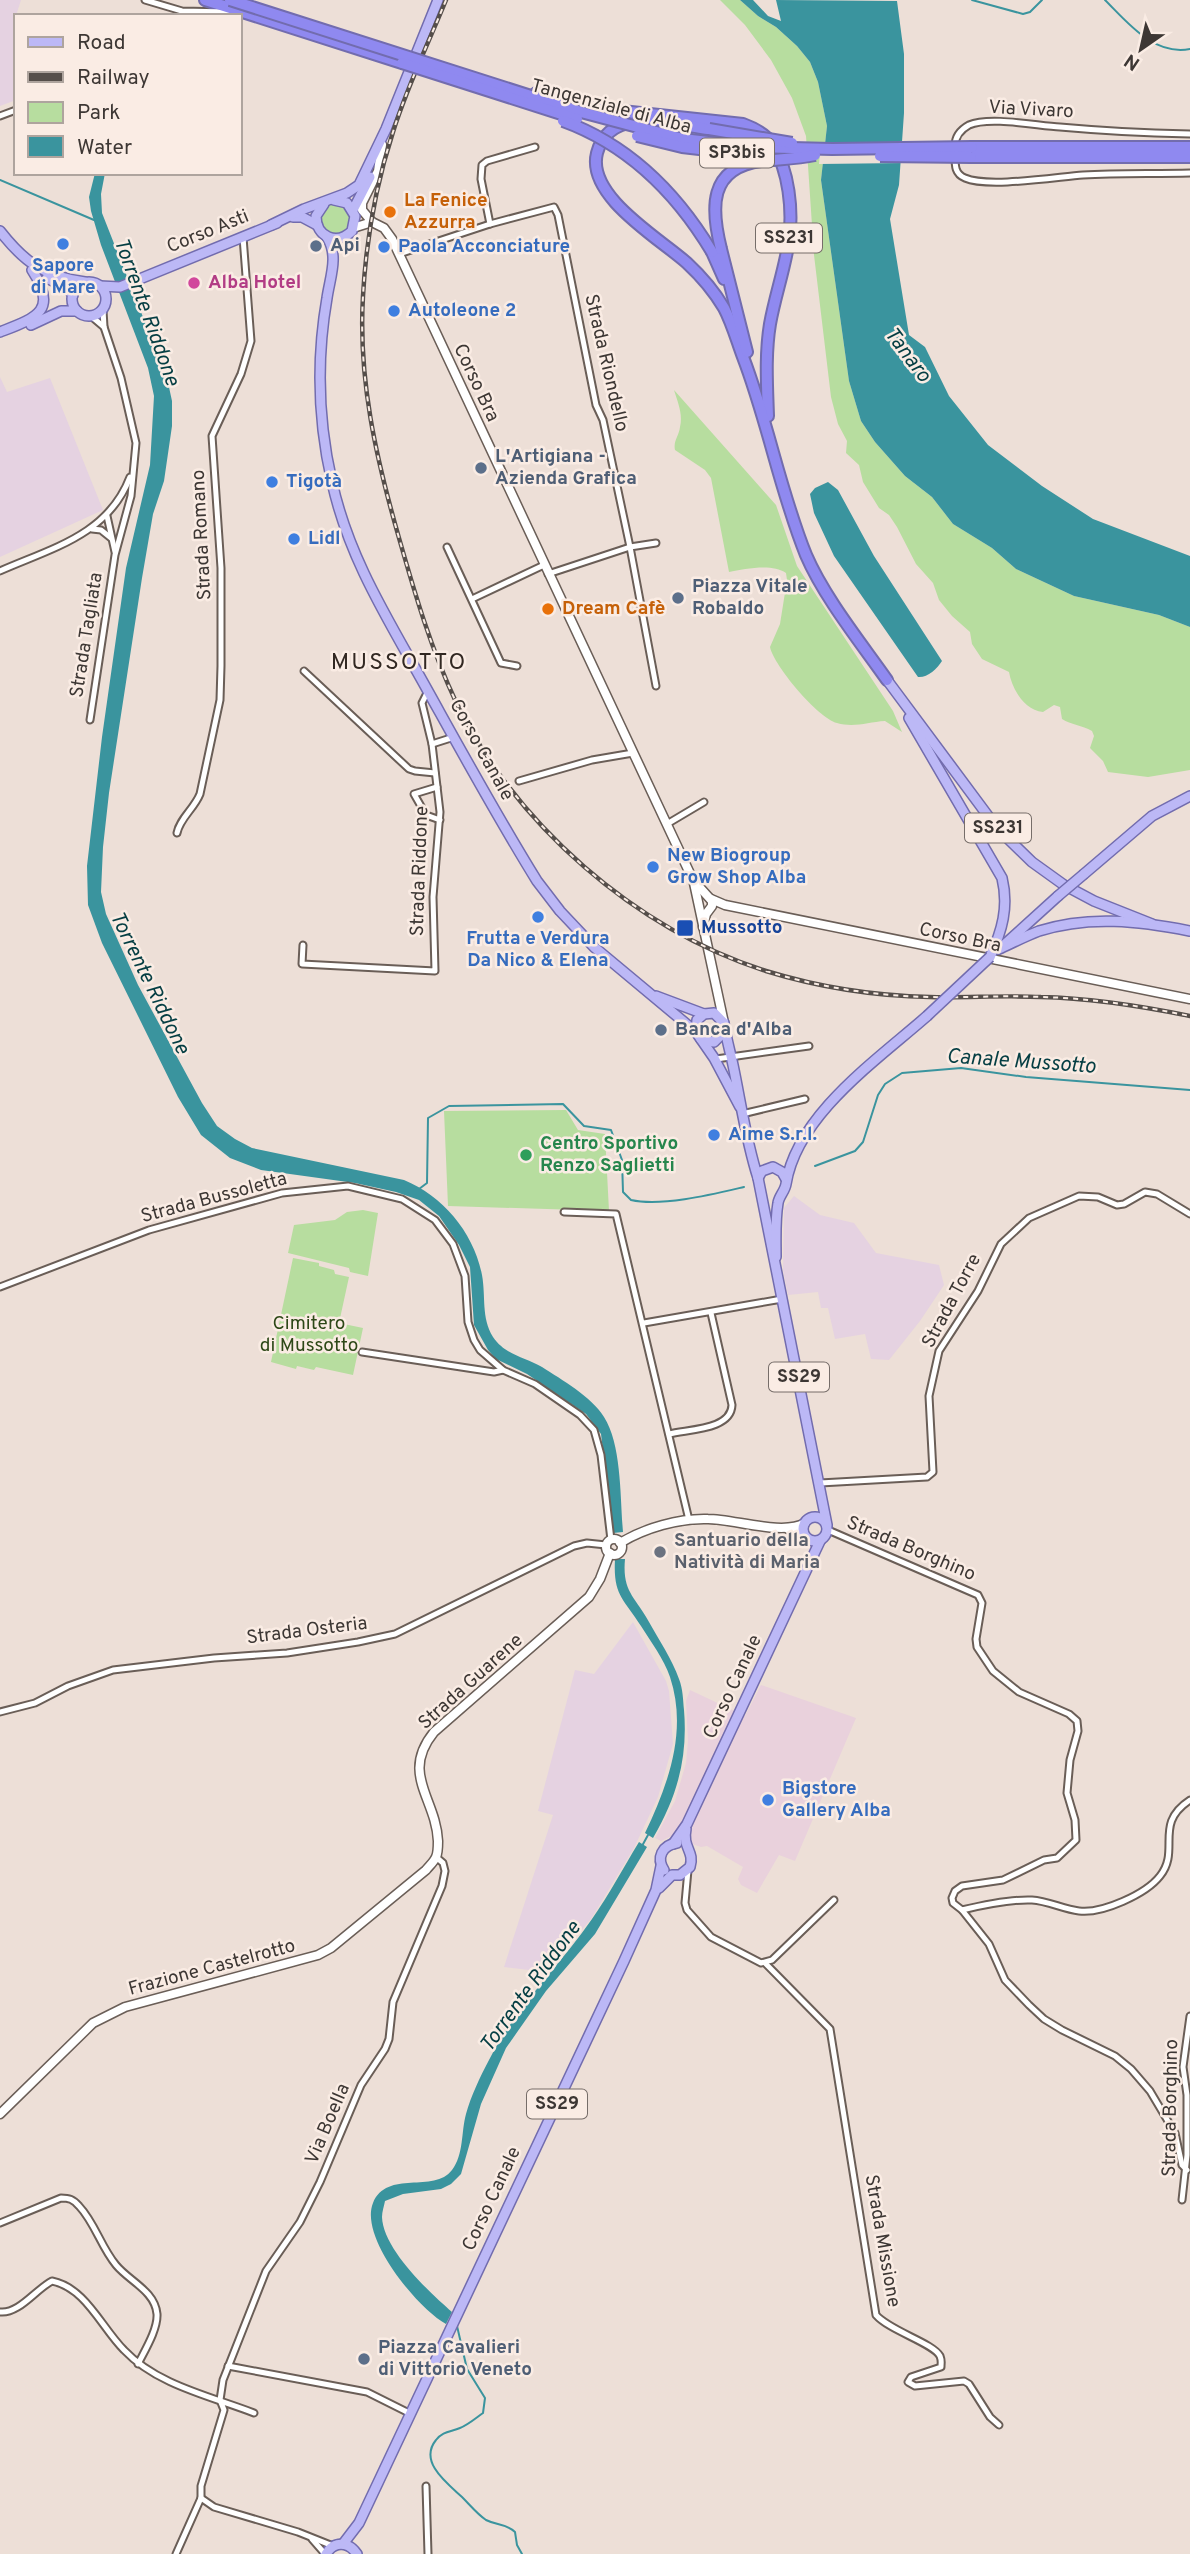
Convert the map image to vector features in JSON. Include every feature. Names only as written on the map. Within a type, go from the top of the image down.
[{"type":"highway","name":"Tangenziale di Alba","points":[[205,0],[682,147],[748,155],[972,152]]},
{"type":"highway","name":"Tangenziale di Alba","points":[[230,0],[511,94],[683,139],[750,147],[1190,157]]},
{"type":"highway","name":"SS231","points":[[769,432],[766,351],[789,239],[787,184],[773,144],[755,128],[743,124],[594,108],[526,90],[511,94],[521,106],[593,133],[635,161],[654,176],[678,202],[716,251],[741,320],[755,388],[807,557],[824,587],[887,680]]},
{"type":"highway","points":[[755,388],[730,323],[715,294],[688,264],[613,200],[599,179],[596,169],[600,145],[612,128],[638,120],[832,149]]},
{"type":"highway","name":"SP3bis","points":[[972,152],[1095,147],[1190,148]]},
{"type":"highway","points":[[716,251],[714,206],[724,179],[738,169],[760,161],[791,160],[815,155]]},
{"type":"main road","points":[[345,237],[327,237],[317,225],[317,212],[329,201],[359,185],[386,129],[438,0]]},
{"type":"main road","points":[[353,211],[369,179],[386,129]]},
{"type":"main road","points":[[329,201],[343,201],[353,211],[353,228]]},
{"type":"main road","name":"Corso Asti","points":[[271,225],[304,209],[329,201]]},
{"type":"main road","name":"Corso Asti","points":[[121,287],[294,216],[317,225]]},
{"type":"main road","name":"SS29","points":[[345,237],[353,228]]},
{"type":"main road","points":[[0,231],[20,255],[39,269],[58,277],[100,286],[121,287]]},
{"type":"main road","name":"Corso Canale","points":[[327,237],[334,255],[320,342],[319,389],[324,448],[342,522],[357,562],[516,848],[560,911],[594,947],[649,993],[673,1008],[714,1058],[741,1110]]},
{"type":"main road","name":"Corso Canale","points":[[330,283],[345,237]]},
{"type":"main road","points":[[0,240],[32,270],[68,289],[77,311]]},
{"type":"main road","points":[[0,332],[35,318],[40,313],[45,295],[32,270]]},
{"type":"main road","points":[[61,312],[77,287],[85,282]]},
{"type":"main road","points":[[100,286],[106,293],[105,306]]},
{"type":"main road","points":[[0,338],[61,312],[77,311],[91,316],[105,306],[121,287]]},
{"type":"main road","points":[[887,680],[1002,878],[1005,912],[994,951]]},
{"type":"main road","name":"SS231","points":[[887,680],[997,828],[1032,862],[1064,885],[1094,901],[1152,923],[1190,932]]},
{"type":"main road","points":[[795,1152],[773,1168],[762,1171],[758,1183],[769,1196],[782,1192],[795,1152],[806,1134],[839,1095],[994,951],[1059,895],[1152,816],[1190,796]]},
{"type":"main road","points":[[994,951],[1038,932],[1065,925],[1094,921],[1152,923]]},
{"type":"main road","name":"Corso Canale","points":[[673,1008],[707,1013]]},
{"type":"main road","points":[[707,1013],[718,1015],[724,1027],[714,1042],[698,1036],[695,1024],[707,1013]]},
{"type":"main road","name":"Corso Canale","points":[[724,1027],[777,1272],[827,1528]]},
{"type":"main road","points":[[751,1153],[782,1172],[786,1179]]},
{"type":"main road","name":"Corso Canale","points":[[777,1272],[776,1220],[782,1192]]},
{"type":"main road","name":"Corso Canale","points":[[809,1520],[819,1506],[820,1483]]},
{"type":"main road","points":[[809,1520],[823,1520],[827,1528],[825,1537],[814,1542],[806,1538],[803,1530],[809,1520]]},
{"type":"main road","name":"Corso Canale","points":[[806,1538],[809,1566]]},
{"type":"main road","name":"Corso Canale","points":[[359,2523],[355,2551],[343,2544],[359,2523],[656,1890],[662,1866],[662,1852],[673,1844],[687,1824],[820,1541]]},
{"type":"main road","name":"Corso Canale","points":[[656,1890],[674,1875],[688,1870],[692,1857],[686,1847],[687,1824]]},
{"type":"main road","points":[[673,1844],[686,1847]]},
{"type":"main road","points":[[662,1866],[674,1875]]},
{"type":"main road","points":[[325,2554],[333,2546],[343,2544]]},
{"type":"street","points":[[145,0],[182,11],[224,11],[233,14]]},
{"type":"street","points":[[245,0],[415,54]]},
{"type":"street","points":[[242,17],[409,70]]},
{"type":"street","name":"Via Vivaro","points":[[1190,135],[1029,123],[978,123],[962,130],[955,138],[955,169],[966,179],[1019,181],[1084,175],[1190,173]]},
{"type":"street","points":[[372,222],[363,214],[362,206],[378,171],[382,145]]},
{"type":"street","points":[[490,224],[481,179],[482,165],[487,161],[536,147]]},
{"type":"street","name":"Strada Riondello","points":[[399,254],[490,224],[554,207],[558,215],[596,405],[603,421],[630,547],[656,686]]},
{"type":"street","points":[[353,228],[372,222]]},
{"type":"street","name":"Corso Bra","points":[[372,222],[384,228],[399,254],[706,904],[703,927],[724,1027]]},
{"type":"street","name":"Strada Romano","points":[[177,833],[178,827],[200,794],[220,700],[221,568],[212,436],[242,374],[251,341],[243,237]]},
{"type":"street","name":"Strada Tagliata","points":[[90,719],[116,555],[131,496],[136,443],[121,378],[104,327],[105,306]]},
{"type":"street","points":[[91,316],[104,327]]},
{"type":"street","name":"Strada Tagliata","points":[[0,571],[90,529],[109,514],[123,495],[132,471]]},
{"type":"street","points":[[109,514],[123,522]]},
{"type":"street","name":"Strada Tagliata","points":[[109,514],[116,555]]},
{"type":"street","points":[[90,529],[101,530],[113,540]]},
{"type":"street","points":[[548,574],[630,547],[656,543]]},
{"type":"street","points":[[447,547],[501,663],[517,666]]},
{"type":"street","points":[[471,599],[544,565]]},
{"type":"street","points":[[304,671],[409,769],[435,773]]},
{"type":"street","name":"Strada Riddone","points":[[303,945],[302,964],[435,971],[433,897],[440,820],[432,744],[422,703],[428,691]]},
{"type":"street","points":[[432,744],[454,737]]},
{"type":"street","points":[[519,780],[592,760],[633,753]]},
{"type":"street","points":[[437,787],[414,794],[426,815],[440,820]]},
{"type":"street","points":[[667,824],[704,802]]},
{"type":"street","name":"Corso Bra","points":[[706,904],[724,905],[1190,999]]},
{"type":"street","points":[[707,1013],[715,1010],[719,999]]},
{"type":"street","points":[[714,1058],[719,1060],[731,1056],[809,1046]]},
{"type":"street","points":[[741,1110],[805,1099]]},
{"type":"street","name":"Strada Bussoletta","points":[[0,1287],[149,1230],[282,1193],[348,1186],[402,1199],[435,1220],[446,1233],[459,1257],[467,1287],[468,1322],[474,1340],[485,1355],[503,1370],[536,1384],[584,1418],[594,1430],[601,1455],[609,1546]]},
{"type":"street","name":"Strada Torre","points":[[820,1483],[928,1477],[933,1472],[929,1396],[939,1351],[978,1291],[1001,1244],[1029,1218],[1079,1196],[1098,1197],[1117,1205],[1145,1192],[1157,1194],[1190,1214]]},
{"type":"street","points":[[564,1212],[616,1214],[689,1520]]},
{"type":"street","points":[[644,1323],[711,1313],[782,1298]]},
{"type":"street","points":[[669,1434],[722,1422],[731,1412],[732,1405],[711,1313]]},
{"type":"street","name":"Strada Bussoletta","points":[[362,1352],[494,1372],[503,1370]]},
{"type":"street","points":[[620,1543],[637,1534],[689,1520],[709,1519],[785,1528],[806,1538]]},
{"type":"street","points":[[785,1528],[809,1520]]},
{"type":"street","name":"Strada Borghino","points":[[827,1528],[978,1595],[982,1603],[977,1647],[993,1671],[1019,1692],[1069,1714],[1077,1721],[1078,1731],[1070,1760],[1067,1793],[1075,1820],[1076,1840],[1057,1858],[1044,1860],[1003,1880],[962,1886],[955,1891],[952,1898],[953,1903],[962,1910]]},
{"type":"street","points":[[617,1540],[620,1543],[619,1552],[609,1546],[617,1540]]},
{"type":"street","name":"Strada Osteria","points":[[0,1712],[35,1703],[68,1686],[113,1670],[214,1658],[287,1653],[395,1634],[568,1549],[587,1543],[609,1546]]},
{"type":"street","name":"Strada Guarene","points":[[436,1857],[438,1830],[419,1769],[419,1757],[425,1744],[434,1732],[589,1597],[595,1589],[609,1546]]},
{"type":"street","points":[[962,1910],[1031,1900],[1083,1912],[1093,1912],[1115,1905],[1148,1887],[1160,1877],[1167,1865],[1172,1817],[1178,1808],[1190,1800]]},
{"type":"street","name":"Frazione Castelrotto","points":[[0,2114],[102,2017],[125,2007],[318,1955],[331,1948],[407,1886],[436,1857]]},
{"type":"street","name":"Via Boella","points":[[176,2554],[201,2498],[201,2486],[224,2410],[220,2400],[228,2365],[266,2271],[300,2222],[361,2085],[389,2039],[393,2002],[442,1886],[445,1871],[443,1863],[436,1857]]},
{"type":"street","name":"Strada Missione","points":[[688,1870],[685,1903],[707,1934],[730,1949],[765,1963],[830,2029],[876,2315],[889,2326],[936,2351],[942,2362],[937,2370],[911,2377],[908,2382],[915,2386],[964,2381],[999,2425]]},
{"type":"street","name":"Strada Missione","points":[[674,1875],[688,1889]]},
{"type":"street","points":[[765,1963],[772,1960],[834,1900]]},
{"type":"street","points":[[962,1910],[989,1944],[1005,1980],[1044,2020],[1115,2056],[1131,2069],[1150,2091],[1175,2133],[1182,2165],[1187,2170]]},
{"type":"street","name":"Strada Borghino","points":[[1182,2200],[1187,2170],[1187,2095],[1183,2067],[1190,2016]]},
{"type":"street","points":[[0,2223],[61,2198],[71,2199],[79,2206],[116,2265],[148,2294],[153,2303],[156,2320],[138,2364]]},
{"type":"street","points":[[0,2312],[17,2309],[30,2295],[52,2281],[64,2283],[83,2299],[122,2349],[138,2364],[152,2373],[254,2413]]},
{"type":"street","points":[[228,2365],[367,2392],[411,2414]]},
{"type":"street","points":[[426,2486],[428,2554]]},
{"type":"street","points":[[201,2498],[214,2507],[333,2546]]},
{"type":"street","points":[[310,2537],[325,2554]]},
{"type":"shaded area","points":[[0,0],[21,0],[17,14],[14,14],[13,25],[14,101],[0,106]]},
{"type":"shaded area","points":[[0,377],[7,392],[50,378],[103,510],[0,557]]},
{"type":"shaded area","points":[[794,1196],[820,1215],[854,1223],[876,1253],[939,1265],[944,1285],[889,1360],[871,1359],[865,1334],[835,1339],[828,1308],[821,1308],[818,1292],[788,1295],[783,1270],[784,1208]]},
{"type":"shaded area","points":[[633,1622],[669,1691],[673,1744],[658,1797],[634,1848],[591,1919],[546,1972],[504,1967],[553,1815],[538,1811],[575,1670],[594,1674]]},
{"type":"shaded area","points":[[761,1685],[856,1718],[795,1861],[779,1855],[757,1893],[741,1885],[738,1879],[743,1867],[707,1846],[689,1843],[674,1835],[661,1841],[655,1838],[675,1801],[686,1763],[686,1701],[690,1690],[745,1716]]},
{"type":"green space","points":[[720,0],[740,0],[776,27],[810,62],[818,82],[827,126],[821,180],[849,381],[861,421],[875,442],[905,476],[932,497],[953,524],[992,548],[1016,569],[1074,596],[1159,615],[1190,627],[1190,770],[1148,777],[1108,772],[1103,761],[1090,748],[1094,736],[1092,731],[1062,719],[1060,707],[1054,705],[1043,712],[1025,703],[1016,692],[1009,672],[982,659],[972,644],[970,632],[939,600],[933,583],[916,564],[897,527],[889,515],[879,508],[863,482],[859,465],[846,453],[847,441],[838,424],[831,397],[814,255],[806,136],[792,98],[771,60],[745,25]]},
{"type":"green space","points":[[335,203],[346,208],[351,219],[346,230],[335,235],[324,230],[319,219],[324,208]]},
{"type":"green space","points":[[674,390],[776,505],[797,566],[893,711],[902,732],[885,721],[849,725],[829,719],[809,702],[779,666],[770,647],[780,624],[786,573],[766,567],[729,572],[711,478],[705,470],[675,450],[681,418]]},
{"type":"green space","name":"Centro Sportivo Renzo Saglietti","points":[[566,1110],[578,1130],[605,1134],[609,1211],[448,1206],[444,1111]]},
{"type":"green space","points":[[363,1210],[378,1213],[368,1276],[350,1272],[349,1268],[288,1253],[294,1225],[335,1220],[347,1212]]},
{"type":"green space","name":"Cimitero di Mussotto","points":[[293,1258],[319,1263],[319,1266],[334,1270],[335,1274],[349,1277],[339,1323],[363,1328],[353,1375],[316,1367],[314,1370],[297,1366],[296,1369],[271,1362]]},
{"type":"water","name":"Tanaro","points":[[740,0],[753,0],[768,16],[781,21],[776,0],[897,1],[904,54],[904,113],[899,185],[890,219],[909,335],[925,347],[949,396],[988,445],[1042,486],[1093,519],[1190,556],[1190,627],[1159,615],[1074,596],[1016,569],[992,548],[953,524],[932,497],[905,476],[875,442],[861,421],[849,381],[821,180],[827,126],[818,82],[810,62],[797,46]]},
{"type":"water","points":[[94,175],[105,175],[101,194],[102,213],[167,378],[172,401],[172,426],[164,481],[153,514],[109,793],[101,892],[106,914],[138,985],[217,1126],[252,1148],[404,1180],[432,1196],[455,1218],[478,1260],[485,1314],[493,1337],[509,1352],[542,1367],[576,1389],[592,1402],[604,1417],[617,1457],[623,1532],[613,1533],[601,1434],[586,1414],[527,1374],[496,1359],[488,1350],[474,1325],[470,1267],[439,1216],[419,1200],[396,1192],[355,1183],[261,1170],[230,1158],[201,1135],[178,1097],[102,943],[88,905],[87,866],[126,568],[150,465],[154,396],[148,368],[101,245],[89,197]]},
{"type":"water","points":[[828,482],[838,490],[874,556],[942,661],[928,674],[918,677],[834,556],[814,513],[810,494],[815,488]]},
{"type":"water","points":[[615,1559],[625,1559],[628,1587],[669,1657],[683,1694],[685,1728],[679,1777],[669,1807],[653,1838],[645,1833],[668,1777],[673,1757],[677,1717],[675,1697],[664,1664],[620,1596]]},
{"type":"water","points":[[639,1842],[647,1847],[595,1934],[546,1991],[506,2048],[481,2104],[461,2174],[441,2189],[403,2194],[385,2201],[382,2217],[390,2243],[409,2269],[452,2312],[446,2324],[406,2288],[382,2252],[374,2234],[371,2217],[373,2203],[380,2193],[389,2187],[434,2180],[444,2177],[452,2170],[459,2157],[470,2100],[500,2040],[592,1919]]},
{"type":"pier","points":[[821,144],[906,144],[904,163],[819,164]]},
{"type":"waterway","points":[[972,0],[1023,14],[1030,12],[1042,0]]},
{"type":"waterway","points":[[1105,0],[1153,43],[1177,50],[1190,49]]},
{"type":"waterway","points":[[0,180],[94,220]]},
{"type":"waterway","name":"Canale Mussotto","points":[[815,1166],[855,1151],[863,1142],[878,1095],[885,1084],[902,1073],[961,1068],[1026,1077],[1190,1090]]},
{"type":"waterway","name":"Canale Mussotto","points":[[419,1189],[427,1183],[428,1118],[449,1106],[563,1104],[584,1126],[611,1130],[622,1160],[623,1192],[631,1200],[672,1201],[744,1187]]},
{"type":"waterway","name":"Torrente Riddone","points":[[642,1846],[648,1835]]},
{"type":"waterway","name":"Torrente Riddone","points":[[457,2326],[467,2369],[485,2398],[483,2413],[466,2425],[439,2437],[431,2448],[430,2456],[437,2472],[483,2518],[515,2532],[522,2554]]},
{"type":"railway","points":[[446,0],[399,115],[377,192],[364,275],[363,358],[376,448],[424,621],[456,702],[481,747],[511,790],[546,830],[584,867],[626,900],[671,929],[766,971],[868,993],[1078,999],[1190,1016]]},
{"type":"place","name":"La Fenice Azzurra","points":[[390,212]]},
{"type":"place","name":"Sapore di Mare","points":[[63,244]]},
{"type":"place","name":"Api","points":[[316,246]]},
{"type":"place","name":"Paola Acconciature","points":[[384,247]]},
{"type":"place","name":"Alba Hotel","points":[[194,283]]},
{"type":"place","name":"Autoleone 2","points":[[394,311]]},
{"type":"place","name":"L'Artigiana - Azienda Grafica","points":[[481,468]]},
{"type":"place","name":"Tigotà","points":[[272,482]]},
{"type":"place","name":"Lidl","points":[[294,539]]},
{"type":"place","name":"Piazza Vitale Robaldo","points":[[678,598]]},
{"type":"place","name":"Dream Cafè","points":[[548,609]]},
{"type":"place","name":"New Biogroup Grow Shop Alba","points":[[653,867]]},
{"type":"place","name":"Frutta e Verdura Da Nico & Elena","points":[[538,917]]},
{"type":"place","name":"Mussotto","points":[[685,928]]},
{"type":"place","name":"Banca d'Alba","points":[[661,1030]]},
{"type":"place","name":"Aime S.r.l.","points":[[714,1135]]},
{"type":"place","name":"Centro Sportivo Renzo Saglietti","points":[[526,1155]]},
{"type":"place","name":"Santuario della Natività di Maria","points":[[660,1552]]},
{"type":"place","name":"Bigstore Gallery Alba","points":[[768,1800]]},
{"type":"place","name":"Piazza Cavalieri di Vittorio Veneto","points":[[364,2359]]},
{"type":"district","name":"MUSSOTTO","points":[[399,663]]}]
